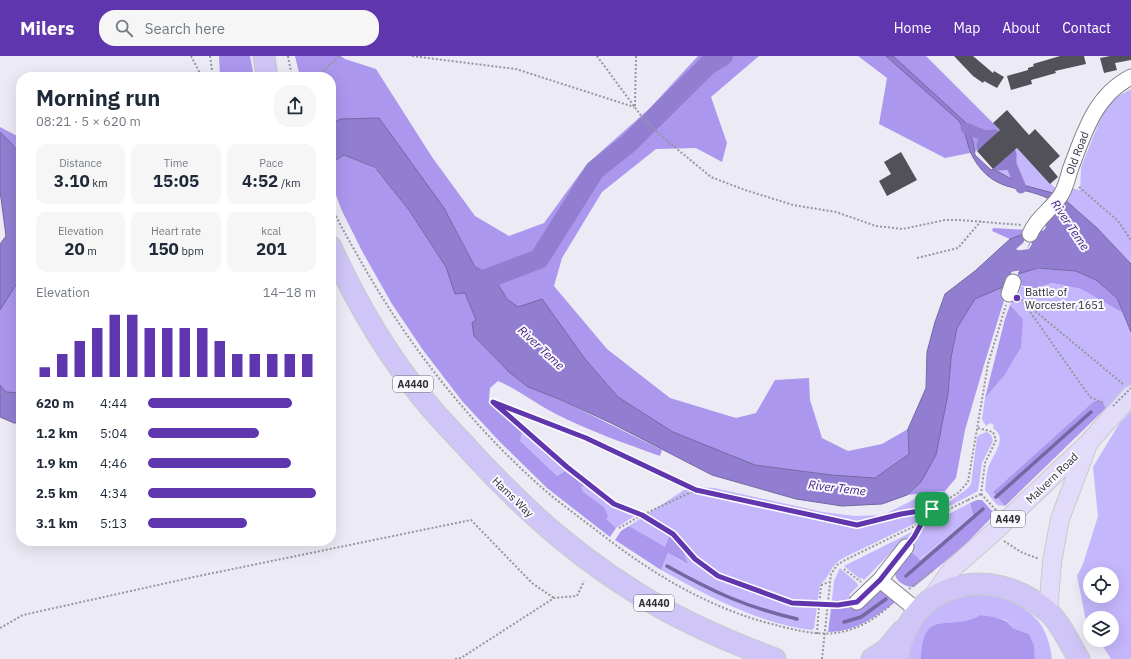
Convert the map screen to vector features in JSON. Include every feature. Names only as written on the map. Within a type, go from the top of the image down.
[{"type":"highway","points":[[264,56],[266,72]]},
{"type":"highway","name":"Hams Way","points":[[336,239],[346,280],[378,335],[425,401],[496,480],[544,526],[589,562],[666,611],[711,634],[775,659]]},
{"type":"highway","points":[[872,659],[886,650],[919,612],[952,588],[966,584],[993,585],[1022,594],[1054,620],[1079,659]]},
{"type":"highway","points":[[897,659],[899,644],[919,612]]},
{"type":"highway","points":[[1054,620],[1062,659]]},
{"type":"main road","name":"Malvern Road","points":[[919,612],[952,569],[994,532],[1089,442],[1113,407],[1131,395]]},
{"type":"main road","name":"Malvern Road","points":[[1054,620],[1052,562],[1060,519],[1089,442]]},
{"type":"street","name":"Old Road","points":[[1032,230],[1054,206],[1074,179],[1092,116],[1106,94],[1121,82],[1131,78]]},
{"type":"street","points":[[857,602],[875,585],[906,547]]},
{"type":"street","points":[[875,585],[900,597],[919,612]]},
{"type":"path","points":[[191,56],[199,72]]},
{"type":"path","points":[[210,56],[212,72]]},
{"type":"path","points":[[288,56],[291,72]]},
{"type":"path","points":[[322,72],[339,56]]},
{"type":"path","points":[[412,56],[516,69],[635,108]]},
{"type":"path","points":[[597,56],[642,117],[658,134],[711,177],[745,190],[793,205],[836,212],[876,226],[903,229],[945,220],[981,221],[1032,230]]},
{"type":"path","points":[[635,108],[636,56]]},
{"type":"path","points":[[1074,179],[1118,221],[1131,240]]},
{"type":"path","points":[[917,258],[958,248],[981,221]]},
{"type":"path","points":[[336,239],[374,285],[437,376],[487,433],[548,493],[628,554],[671,582],[712,603],[747,617],[817,634],[847,632],[862,626],[877,617],[900,597]]},
{"type":"path","points":[[1014,292],[1131,389],[1113,407],[1090,397],[1014,292]]},
{"type":"path","points":[[906,547],[914,537],[925,517],[932,509],[958,493],[968,482],[988,364],[1014,292]]},
{"type":"path","points":[[857,602],[838,605],[792,603],[718,576],[695,559],[673,534],[642,515],[614,504],[567,467],[493,402],[586,438],[696,490],[857,525],[901,514],[932,509]]},
{"type":"path","points":[[978,428],[993,432],[996,440],[985,463],[981,494],[999,514]]},
{"type":"path","points":[[619,528],[642,515],[696,490]]},
{"type":"path","points":[[822,659],[829,582],[834,569],[845,560],[981,494]]},
{"type":"path","points":[[0,628],[23,615],[194,577],[472,520],[532,583],[554,598]]},
{"type":"path","points":[[1001,540],[1021,552],[1042,561]]},
{"type":"path","points":[[844,569],[875,585]]},
{"type":"path","points":[[455,659],[461,658],[554,598],[577,596],[584,581]]},
{"type":"path","points":[[817,634],[821,585],[829,582]]},
{"type":"shaded area","points":[[219,56],[250,56],[253,72],[220,72]]},
{"type":"shaded area","points":[[295,56],[341,56],[345,59],[376,69],[432,157],[475,216],[509,236],[544,223],[587,164],[649,109],[698,56],[759,56],[711,97],[727,143],[722,162],[696,148],[656,149],[602,192],[562,258],[554,286],[607,349],[670,398],[736,418],[756,413],[775,380],[809,378],[810,400],[822,438],[848,451],[882,444],[908,429],[909,454],[875,478],[831,475],[755,465],[673,432],[618,397],[585,359],[507,299],[493,276],[475,267],[444,208],[341,119],[336,122],[336,72],[299,72]]},
{"type":"shaded area","points":[[858,56],[926,56],[1000,130],[975,152],[945,158],[879,124],[887,78]]},
{"type":"shaded area","points":[[1131,89],[1131,264],[1097,228],[1063,198],[1070,188],[1080,190],[1081,167],[1107,103]]},
{"type":"shaded area","points":[[0,127],[16,135],[16,147],[15,146],[0,135]]},
{"type":"shaded area","points":[[1017,148],[1059,192],[1057,195],[1023,185],[993,169]]},
{"type":"shaded area","points":[[344,155],[373,167],[409,210],[446,267],[455,294],[465,293],[476,320],[474,336],[509,372],[528,387],[559,399],[662,450],[660,456],[593,431],[554,413],[513,388],[498,381],[490,388],[489,400],[522,431],[520,441],[557,476],[565,471],[586,486],[581,487],[583,492],[604,507],[608,516],[606,519],[616,528],[610,537],[547,488],[500,442],[462,401],[423,350],[392,304],[362,251],[342,211],[336,195],[336,160]]},
{"type":"shaded area","points":[[993,228],[1028,230],[1028,232],[1010,239],[992,231]]},
{"type":"shaded area","points":[[1037,268],[1076,271],[1096,280],[1117,298],[1123,313],[1081,289],[1052,283],[1034,289],[1020,285],[1018,274]]},
{"type":"shaded area","points":[[1008,280],[1010,281],[965,430],[956,478],[945,491],[907,495],[921,482],[941,428],[957,328],[975,299],[1003,287]]},
{"type":"shaded area","points":[[1052,283],[1081,289],[1123,313],[1131,332],[1131,385],[1106,408],[1102,401],[1094,401],[993,492],[1005,506],[997,505],[985,490],[988,468],[1000,442],[1000,437],[998,432],[993,428],[994,425],[990,423],[986,426],[982,419],[985,398],[1004,376],[1023,319],[1010,305],[1014,297],[1019,299],[1020,286],[1034,289]]},
{"type":"shaded area","points":[[16,285],[16,393],[6,392],[0,385],[0,310]]},
{"type":"shaded area","points":[[1010,305],[1023,319],[1021,347],[1004,376],[985,398],[1005,319]]},
{"type":"shaded area","points":[[1094,401],[1102,401],[1106,408],[1005,506],[993,492]]},
{"type":"shaded area","points":[[1131,411],[1131,659],[1111,659],[1103,647],[1119,647],[1119,611],[1084,611],[1077,576],[1083,564],[1098,516],[1093,467],[1119,424]]},
{"type":"shaded area","points":[[522,431],[565,471],[557,476],[519,441]]},
{"type":"shaded area","points":[[987,432],[991,435],[993,441],[982,463],[978,491],[950,506],[948,503],[971,484],[977,438],[979,435]]},
{"type":"shaded area","points":[[586,486],[612,505],[636,515],[616,528],[605,519],[604,507],[582,492],[581,487]]},
{"type":"shaded area","points":[[695,487],[714,488],[823,512],[855,516],[883,515],[925,494],[945,491],[949,498],[924,512],[922,520],[838,561],[824,581],[820,584],[814,628],[812,630],[772,622],[753,615],[696,589],[661,570],[668,553],[687,564],[665,548],[629,526],[684,490]]},
{"type":"shaded area","points":[[977,500],[982,500],[992,511],[992,517],[964,546],[914,587],[902,584],[895,575],[898,564],[910,551],[920,560],[973,515],[970,503]]},
{"type":"shaded area","points":[[970,503],[973,515],[919,560],[908,549],[925,526]]},
{"type":"shaded area","points":[[629,526],[665,547],[670,535],[681,545],[688,564],[668,553],[661,570],[615,540],[621,531]]},
{"type":"shaded area","points":[[916,530],[904,545],[901,542],[864,580],[862,578],[860,579],[844,566]]},
{"type":"shaded area","points":[[840,568],[857,583],[858,586],[849,595],[863,607],[831,609],[834,581]]},
{"type":"shaded area","points":[[880,589],[897,601],[857,626],[828,632],[831,609],[862,607]]},
{"type":"shaded area","points":[[992,593],[1025,609],[1033,616],[1045,633],[1052,659],[1035,659],[1034,645],[1029,634],[1013,628],[1006,620],[980,615],[969,620],[932,626],[927,632],[923,642],[921,659],[907,659],[913,636],[932,610],[960,595]]},
{"type":"shaded area","points":[[980,615],[1006,621],[1013,628],[1029,634],[1034,645],[1035,659],[921,659],[923,642],[927,632],[932,626],[969,620]]},
{"type":"water","points":[[886,56],[893,56],[965,122],[973,142],[975,155],[991,170],[993,169],[1023,185],[1057,195],[1053,201],[1031,192],[1001,184],[991,178],[982,170],[971,154],[964,129],[958,120]]},
{"type":"water","points":[[379,118],[444,208],[475,267],[493,276],[507,299],[518,307],[542,299],[585,359],[618,397],[673,432],[755,465],[831,475],[875,478],[909,454],[908,429],[926,388],[927,352],[935,322],[945,294],[975,271],[1010,239],[1028,232],[1023,244],[1017,249],[1020,250],[1012,265],[1014,267],[1003,287],[975,299],[957,328],[951,358],[948,394],[936,455],[921,482],[907,495],[882,504],[842,506],[796,499],[712,475],[611,423],[559,399],[528,387],[509,372],[474,336],[472,323],[476,320],[465,293],[455,294],[446,267],[409,210],[374,167],[344,155],[336,160],[336,121],[340,119]]},
{"type":"water","points":[[0,132],[16,148],[16,285],[0,310],[0,244],[6,236],[0,191]]},
{"type":"water","points":[[1063,198],[1097,228],[1131,264],[1131,332],[1117,298],[1096,280],[1076,271],[1038,268],[1018,274],[1022,264],[1027,259],[1024,257],[1034,234],[1044,230],[1044,222]]},
{"type":"water","points":[[0,385],[6,392],[16,393],[16,423],[0,417]]},
{"type":"pier","points":[[1042,222],[1044,222],[1046,227],[1044,230],[1034,234],[1031,242],[1032,244],[1024,257],[1027,259],[1022,264],[1017,276],[1016,273],[1020,263],[1024,260],[1022,256],[1030,244],[1029,242],[1033,233],[1043,228]]},
{"type":"pier","points":[[1028,232],[1030,233],[1025,245],[1020,248],[1022,251],[1015,265],[1016,267],[1010,281],[1008,280],[1014,267],[1011,265],[1016,260],[1020,251],[1016,249],[1023,243]]},
{"type":"building","points":[[954,56],[973,56],[993,73],[994,71],[1004,77],[997,88],[984,81],[983,83],[973,76]]},
{"type":"building","points":[[1060,56],[1084,56],[1086,64],[1055,71],[1056,73],[1031,80],[1032,84],[1011,90],[1007,76],[1028,70],[1028,68],[1034,66],[1033,64]]},
{"type":"building","points":[[1110,56],[1131,56],[1131,60],[1115,63],[1117,70],[1104,73],[1100,58]]},
{"type":"building","points":[[1007,110],[1029,135],[1035,129],[1060,156],[1049,166],[1058,177],[1050,184],[1017,148],[993,169],[977,151],[1000,130],[993,123]]},
{"type":"building","points":[[901,152],[917,180],[887,196],[879,181],[891,174],[884,162]]},
{"type":"waterway","name":"River Teme","points":[[473,284],[539,259],[595,170],[628,144],[709,64],[723,56]]},
{"type":"waterway","points":[[966,128],[985,136],[994,135]]},
{"type":"waterway","points":[[982,146],[985,136]]},
{"type":"waterway","points":[[1011,154],[1011,164],[1021,188]]},
{"type":"waterway","points":[[998,165],[1011,164]]},
{"type":"waterway","name":"River Teme","points":[[992,273],[1008,262],[1054,256]]},
{"type":"waterway","points":[[996,497],[1091,412]]},
{"type":"waterway","points":[[906,576],[983,509]]},
{"type":"waterway","points":[[667,566],[730,598],[797,619]]},
{"type":"waterway","points":[[844,622],[861,617],[886,599]]},
{"type":"place","name":"Battle of Worcester 1651","points":[[1017,298]]},
{"type":"route","points":[[493,402],[586,438],[696,490],[791,512],[857,525],[901,514],[932,509],[925,517],[914,537],[880,580],[857,602],[838,605],[792,603],[718,576],[695,559],[673,534],[642,515],[614,504],[567,467],[493,402]]}]
